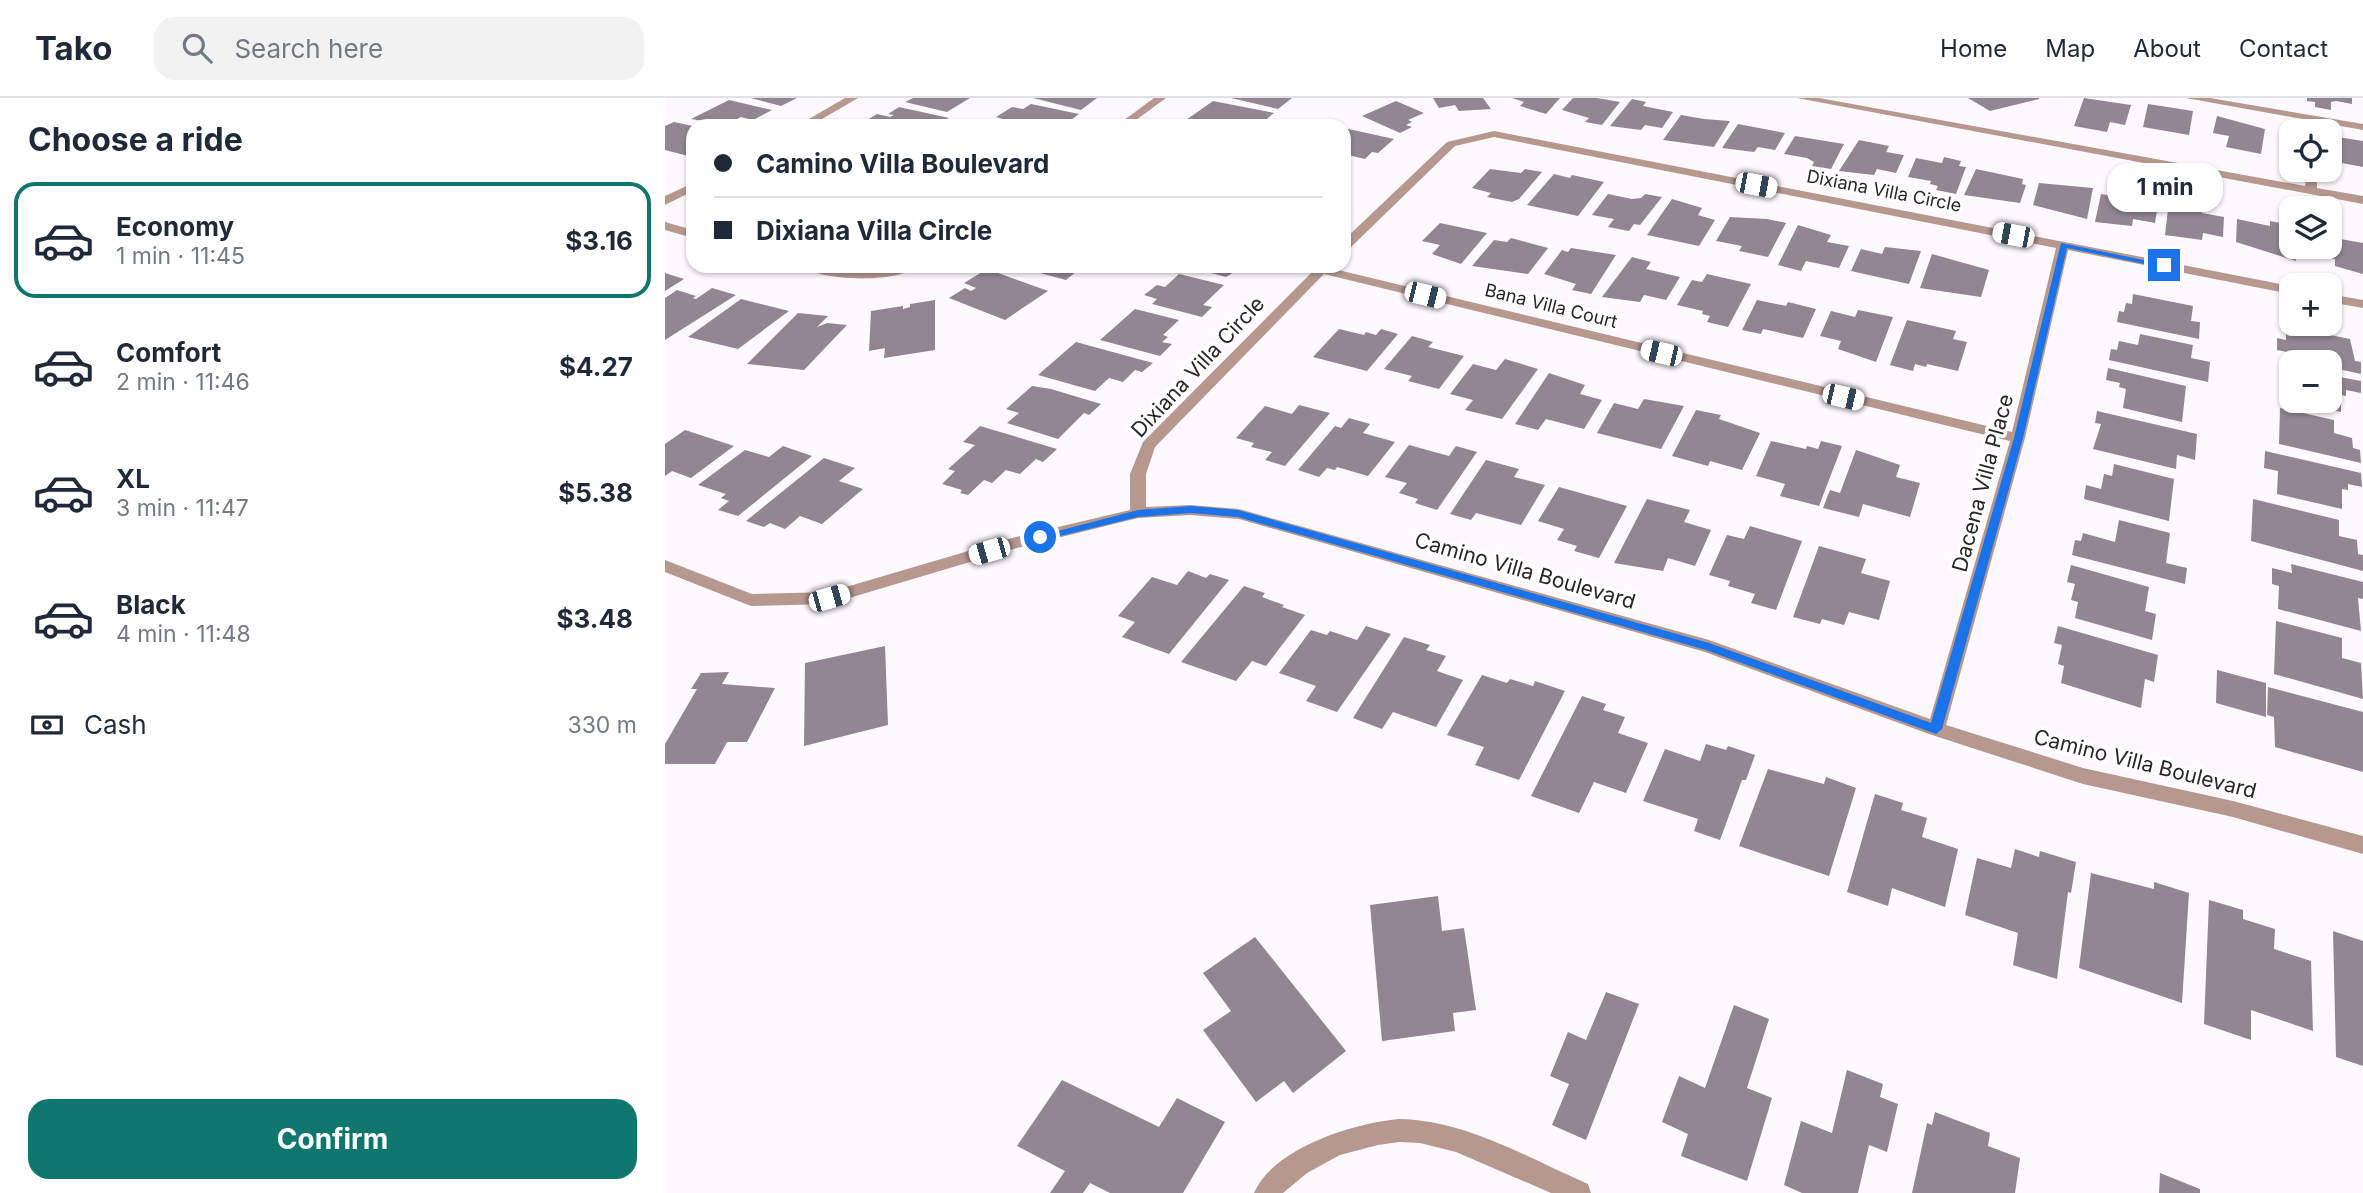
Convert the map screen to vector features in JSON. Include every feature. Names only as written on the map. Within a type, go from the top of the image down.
[{"type":"street","points":[[815,119],[853,98]]},
{"type":"street","points":[[1131,119],[1160,98]]},
{"type":"street","points":[[1802,98],[2363,200]]},
{"type":"street","points":[[2191,98],[2363,127]]},
{"type":"street","name":"Dixiana Villa Circle","points":[[1351,240],[1451,144],[1494,134],[2279,288]]},
{"type":"street","points":[[2311,182],[2311,191]]},
{"type":"street","points":[[665,201],[686,190]]},
{"type":"street","points":[[665,226],[686,232]]},
{"type":"street","name":"Dacena Villa Place","points":[[1936,729],[2018,438],[2063,245]]},
{"type":"street","points":[[834,273],[872,273]]},
{"type":"street","name":"Dixiana Villa Circle","points":[[1138,513],[1138,474],[1148,445],[1318,273]]},
{"type":"street","name":"Bana Villa Court","points":[[1343,273],[2018,438]]},
{"type":"street","points":[[2342,300],[2363,304]]},
{"type":"street","name":"Camino Villa Boulevard","points":[[665,566],[751,600],[829,598],[1016,543],[1138,513],[1191,510],[1238,514],[1282,523],[1709,647],[1936,729],[2083,776],[2234,809],[2363,845]]},
{"type":"street","points":[[1266,1193],[1321,1151],[1350,1139],[1380,1132],[1422,1131],[1467,1145],[1579,1193]]},
{"type":"building","points":[[751,98],[797,98],[781,106]]},
{"type":"building","points":[[913,98],[970,98],[947,112],[905,102]]},
{"type":"building","points":[[1033,98],[1097,98],[1081,110]]},
{"type":"building","points":[[1231,98],[1292,98],[1278,109]]},
{"type":"building","points":[[1433,98],[1483,98],[1491,109],[1459,111],[1455,105],[1439,108]]},
{"type":"building","points":[[1512,98],[1560,98],[1546,114],[1520,106],[1524,102]]},
{"type":"building","points":[[1573,98],[1620,102],[1602,125],[1585,122],[1589,118],[1562,110]]},
{"type":"building","points":[[1968,98],[2039,98],[2039,99],[1990,111]]},
{"type":"building","points":[[2084,98],[2131,105],[2125,125],[2110,122],[2107,132],[2074,126]]},
{"type":"building","points":[[2307,98],[2352,98],[2352,104],[2331,102],[2331,110],[2315,107],[2315,102],[2307,101]]},
{"type":"building","points":[[1632,99],[1646,102],[1643,106],[1673,112],[1662,128],[1645,125],[1641,130],[1610,126]]},
{"type":"building","points":[[729,100],[772,110],[755,119],[691,119]]},
{"type":"building","points":[[1213,101],[1274,113],[1267,119],[1187,119]]},
{"type":"building","points":[[1396,101],[1424,113],[1408,120],[1412,122],[1406,125],[1412,127],[1400,133],[1362,116]]},
{"type":"building","points":[[1031,104],[1079,114],[1072,119],[996,117],[1012,107],[1023,109]]},
{"type":"building","points":[[2148,104],[2193,111],[2189,135],[2143,127]]},
{"type":"building","points":[[899,107],[949,118],[869,119],[877,114],[890,117],[894,115],[888,114]]},
{"type":"building","points":[[1681,115],[1730,121],[1714,147],[1663,140]]},
{"type":"building","points":[[2217,116],[2265,129],[2261,154],[2226,147],[2229,136],[2213,133]]},
{"type":"building","points":[[674,122],[686,125],[686,155],[665,150],[665,126]]},
{"type":"building","points":[[1738,124],[1785,133],[1775,150],[1758,147],[1754,152],[1722,148]]},
{"type":"building","points":[[1351,130],[1394,139],[1378,153],[1372,152],[1365,159],[1351,156]]},
{"type":"building","points":[[1795,136],[1844,144],[1831,169],[1812,166],[1814,162],[1807,158],[1784,154]]},
{"type":"building","points":[[2342,138],[2363,141],[2363,167],[2342,163]]},
{"type":"building","points":[[1859,140],[1889,146],[1886,152],[1904,155],[1896,173],[1877,169],[1874,175],[1839,171]]},
{"type":"building","points":[[1944,157],[1961,161],[1959,166],[1966,167],[1956,194],[1936,190],[1938,186],[1930,184],[1931,181],[1908,177],[1916,158],[1942,163]]},
{"type":"building","points":[[1490,169],[1521,173],[1525,169],[1542,172],[1519,199],[1512,202],[1487,197],[1491,193],[1472,188]]},
{"type":"building","points":[[1976,169],[2023,179],[2022,184],[2026,185],[2020,203],[1964,195]]},
{"type":"building","points":[[1554,174],[1604,182],[1578,216],[1527,205]]},
{"type":"building","points":[[2039,183],[2093,188],[2087,219],[2033,205]]},
{"type":"building","points":[[1608,194],[1632,199],[1641,198],[1645,194],[1662,197],[1640,225],[1634,224],[1629,231],[1608,227],[1614,219],[1592,215]]},
{"type":"building","points":[[2101,194],[2158,204],[2155,223],[2133,219],[2132,226],[2095,222]]},
{"type":"building","points":[[1672,199],[1702,208],[1698,215],[1715,220],[1699,246],[1647,235]]},
{"type":"building","points":[[2169,201],[2202,207],[2202,213],[2224,217],[2223,237],[2203,233],[2202,240],[2165,235]]},
{"type":"building","points":[[1730,217],[1786,223],[1768,257],[1739,251],[1742,246],[1716,241]]},
{"type":"building","points":[[2237,219],[2270,226],[2270,221],[2279,223],[2279,256],[2236,242]]},
{"type":"building","points":[[1440,223],[1487,233],[1461,264],[1432,254],[1440,245],[1422,241]]},
{"type":"building","points":[[1798,225],[1831,235],[1827,242],[1849,246],[1839,268],[1806,261],[1801,271],[1778,265]]},
{"type":"building","points":[[1511,238],[1548,248],[1528,274],[1472,266],[1494,240],[1507,242]]},
{"type":"building","points":[[2342,239],[2363,243],[2363,274],[2335,266],[2335,259],[2342,259]]},
{"type":"building","points":[[1885,247],[1921,251],[1909,284],[1851,271],[1861,249],[1882,254]]},
{"type":"building","points":[[1571,248],[1616,255],[1591,294],[1572,290],[1576,284],[1544,274],[1562,250],[1568,252]]},
{"type":"building","points":[[1932,254],[1989,270],[1981,297],[1920,288]]},
{"type":"building","points":[[1632,257],[1651,262],[1646,269],[1680,277],[1666,300],[1644,295],[1640,302],[1602,297]]},
{"type":"building","points":[[665,273],[684,279],[665,291]]},
{"type":"building","points":[[980,273],[998,273],[1048,291],[1005,320],[949,298],[965,288],[971,291],[976,288],[964,283]]},
{"type":"building","points":[[1040,273],[1074,273],[1066,280]]},
{"type":"building","points":[[1211,273],[1233,273],[1226,277]]},
{"type":"building","points":[[1179,274],[1224,285],[1203,305],[1212,307],[1202,317],[1152,304],[1157,299],[1144,295],[1157,285],[1165,287]]},
{"type":"building","points":[[1707,274],[1751,284],[1728,327],[1707,322],[1710,316],[1702,314],[1703,311],[1677,305],[1692,280],[1702,282]]},
{"type":"building","points":[[712,288],[736,295],[665,340],[665,298],[677,290],[696,296],[693,298],[696,299]]},
{"type":"building","points":[[2133,294],[2193,306],[2191,321],[2200,322],[2199,339],[2117,322],[2119,311],[2124,312],[2126,303],[2132,304]]},
{"type":"building","points":[[741,299],[789,311],[738,349],[688,337]]},
{"type":"building","points":[[935,300],[935,350],[884,358],[885,348],[869,351],[871,311],[903,306],[903,309],[910,307],[910,304]]},
{"type":"building","points":[[1757,300],[1786,306],[1788,302],[1816,309],[1803,338],[1763,329],[1761,334],[1742,330]]},
{"type":"building","points":[[1135,309],[1179,320],[1163,335],[1168,337],[1162,342],[1172,344],[1160,356],[1100,340]]},
{"type":"building","points":[[1858,310],[1893,317],[1876,362],[1838,349],[1841,341],[1820,336],[1831,311],[1855,317]]},
{"type":"building","points":[[798,313],[828,316],[817,327],[827,323],[847,325],[804,370],[747,364]]},
{"type":"building","points":[[1907,320],[1956,331],[1953,339],[1967,342],[1958,371],[1927,364],[1926,367],[1915,364],[1913,371],[1890,365]]},
{"type":"building","points":[[1339,329],[1364,335],[1366,332],[1376,335],[1381,329],[1398,334],[1367,371],[1313,357]]},
{"type":"building","points":[[2140,334],[2193,345],[2191,358],[2210,362],[2208,382],[2109,360],[2111,349],[2117,350],[2119,341],[2138,345]]},
{"type":"building","points":[[1412,336],[1433,342],[1428,347],[1464,356],[1439,389],[1408,381],[1412,376],[1384,369]]},
{"type":"building","points":[[2286,336],[2335,336],[2350,339],[2355,361],[2361,362],[2361,374],[2342,370],[2342,350],[2277,350],[2277,338],[2286,340]]},
{"type":"building","points":[[1076,342],[1153,363],[1142,372],[1135,370],[1123,382],[1109,378],[1095,391],[1038,375]]},
{"type":"building","points":[[1505,359],[1538,369],[1502,419],[1465,410],[1473,400],[1450,394],[1473,364],[1496,370]]},
{"type":"building","points":[[2108,368],[2186,386],[2182,422],[2123,408],[2126,389],[2119,387],[2120,383],[2106,380]]},
{"type":"building","points":[[1549,373],[1585,385],[1580,394],[1602,400],[1584,429],[1546,419],[1538,430],[1515,424]]},
{"type":"building","points":[[2342,377],[2361,381],[2361,393],[2346,390],[2346,396],[2342,395]]},
{"type":"building","points":[[1032,386],[1101,404],[1089,415],[1084,413],[1058,439],[1007,423],[1019,413],[1006,409]]},
{"type":"building","points":[[1644,399],[1684,406],[1661,449],[1597,433],[1614,403],[1638,409]]},
{"type":"building","points":[[1299,405],[1330,413],[1285,466],[1265,460],[1272,452],[1251,447],[1254,443],[1236,438],[1265,406],[1292,414]]},
{"type":"building","points":[[1696,410],[1721,415],[1719,419],[1760,433],[1742,470],[1710,461],[1708,466],[1672,456]]},
{"type":"building","points":[[2097,411],[2197,434],[2195,460],[2177,455],[2176,469],[2093,449],[2101,424],[2095,423]]},
{"type":"building","points":[[2280,413],[2302,413],[2334,420],[2334,433],[2352,438],[2353,448],[2360,450],[2361,463],[2279,444]]},
{"type":"building","points":[[1349,418],[1370,424],[1363,433],[1395,442],[1368,476],[1337,467],[1335,470],[1327,468],[1319,477],[1298,470],[1335,426],[1341,428]]},
{"type":"building","points":[[980,426],[1057,449],[1043,462],[1036,459],[1020,474],[1006,470],[992,483],[984,480],[968,495],[960,493],[962,490],[942,484],[955,471],[948,469],[975,445],[963,442]]},
{"type":"building","points":[[685,430],[734,446],[691,478],[672,471],[665,476],[665,444]]},
{"type":"building","points":[[1771,441],[1806,449],[1807,446],[1818,449],[1821,441],[1842,446],[1819,506],[1780,496],[1785,484],[1756,476]]},
{"type":"building","points":[[1409,445],[1449,456],[1456,446],[1477,452],[1437,510],[1415,503],[1418,499],[1399,493],[1407,483],[1385,477]]},
{"type":"building","points":[[783,446],[812,456],[738,516],[718,510],[729,501],[721,498],[726,494],[698,485],[745,450],[769,457]]},
{"type":"building","points":[[1856,450],[1900,465],[1896,477],[1920,483],[1910,517],[1863,504],[1859,517],[1823,508],[1830,490],[1840,493]]},
{"type":"building","points":[[2265,451],[2361,473],[2362,487],[2348,484],[2348,490],[2342,489],[2342,509],[2277,494],[2278,471],[2264,468]]},
{"type":"building","points":[[824,458],[855,468],[839,481],[863,489],[822,524],[800,516],[785,529],[770,523],[764,527],[746,521]]},
{"type":"building","points":[[1486,460],[1519,469],[1514,477],[1545,485],[1521,525],[1476,513],[1471,520],[1450,514]]},
{"type":"building","points":[[2114,464],[2174,479],[2169,521],[2084,499],[2086,485],[2101,489],[2104,474],[2112,476]]},
{"type":"building","points":[[1559,487],[1627,506],[1599,558],[1574,551],[1577,546],[1557,540],[1564,529],[1538,521]]},
{"type":"building","points":[[1647,499],[1690,510],[1684,522],[1711,530],[1695,566],[1668,558],[1663,571],[1614,563]]},
{"type":"building","points":[[2253,499],[2339,520],[2339,536],[2357,540],[2358,554],[2363,555],[2363,571],[2251,541]]},
{"type":"building","points":[[2119,520],[2170,533],[2166,563],[2187,568],[2185,584],[2072,555],[2075,540],[2081,541],[2083,533],[2115,542]]},
{"type":"building","points":[[1750,526],[1802,541],[1776,610],[1751,603],[1755,594],[1728,586],[1730,581],[1709,575],[1727,535],[1744,539]]},
{"type":"building","points":[[1819,546],[1866,559],[1861,573],[1890,581],[1879,620],[1849,612],[1844,625],[1822,619],[1820,624],[1793,617]]},
{"type":"building","points":[[2291,564],[2363,582],[2363,599],[2358,598],[2361,631],[2278,609],[2279,586],[2272,584],[2272,568],[2292,573]]},
{"type":"building","points":[[2071,565],[2149,587],[2145,611],[2156,614],[2152,640],[2075,618],[2078,602],[2071,600],[2075,584],[2067,582]]},
{"type":"building","points":[[1188,571],[1206,578],[1210,574],[1229,580],[1169,654],[1122,637],[1135,622],[1118,616],[1152,577],[1177,585]]},
{"type":"building","points":[[1244,586],[1265,593],[1262,597],[1305,615],[1266,666],[1252,661],[1236,681],[1181,662]]},
{"type":"building","points":[[2276,621],[2342,638],[2342,658],[2361,663],[2363,699],[2274,674]]},
{"type":"building","points":[[1366,626],[1391,634],[1337,712],[1306,701],[1316,686],[1279,673],[1311,630],[1327,635],[1330,631],[1357,640]]},
{"type":"building","points":[[2058,626],[2158,655],[2154,682],[2145,679],[2141,708],[2061,683],[2064,666],[2058,664],[2062,645],[2054,643]]},
{"type":"building","points":[[1404,637],[1430,645],[1426,650],[1446,656],[1437,671],[1463,680],[1436,727],[1393,712],[1382,729],[1353,718]]},
{"type":"building","points":[[885,646],[888,725],[804,746],[805,663]]},
{"type":"building","points":[[2217,670],[2266,683],[2266,717],[2216,703]]},
{"type":"building","points":[[729,672],[722,684],[775,688],[747,742],[727,742],[715,764],[665,764],[665,744],[697,689],[691,689],[701,673]]},
{"type":"building","points":[[1482,675],[1507,683],[1510,679],[1533,686],[1535,681],[1565,691],[1519,780],[1475,765],[1484,747],[1447,735]]},
{"type":"building","points":[[2268,687],[2363,712],[2363,772],[2275,747],[2274,717],[2267,715]]},
{"type":"building","points":[[1582,696],[1606,704],[1603,710],[1625,717],[1618,733],[1648,743],[1626,793],[1594,782],[1579,813],[1531,796]]},
{"type":"building","points":[[1706,744],[1726,750],[1728,746],[1755,755],[1746,780],[1742,780],[1720,840],[1694,831],[1698,819],[1643,801],[1665,749],[1700,761]]},
{"type":"building","points":[[1768,769],[1824,784],[1826,777],[1856,788],[1829,876],[1739,846]]},
{"type":"building","points":[[1875,794],[1903,803],[1901,810],[1927,818],[1922,837],[1958,849],[1945,907],[1892,888],[1888,906],[1847,892]]},
{"type":"building","points":[[2015,849],[2039,857],[2040,851],[2076,862],[2071,893],[2068,892],[2057,979],[2013,965],[2018,933],[1965,915],[1977,858],[2011,868]]},
{"type":"building","points":[[2091,873],[2154,889],[2154,882],[2189,893],[2182,1003],[2079,968]]},
{"type":"building","points":[[1438,896],[1442,931],[1464,928],[1476,1010],[1453,1013],[1455,1031],[1382,1041],[1370,905]]},
{"type":"building","points":[[2209,900],[2243,910],[2243,919],[2275,929],[2274,949],[2311,961],[2313,1031],[2251,1010],[2251,1040],[2204,1024]]},
{"type":"building","points":[[2333,931],[2363,941],[2363,1066],[2336,1057]]},
{"type":"building","points":[[1255,937],[1346,1051],[1293,1093],[1284,1081],[1256,1102],[1203,1030],[1231,1011],[1203,973]]},
{"type":"building","points":[[1606,992],[1639,1004],[1586,1140],[1552,1125],[1569,1084],[1550,1076],[1568,1032],[1586,1040]]},
{"type":"building","points":[[1734,1005],[1769,1019],[1747,1088],[1772,1098],[1747,1181],[1681,1156],[1688,1134],[1662,1122],[1679,1076],[1705,1088]]},
{"type":"building","points":[[1847,1070],[1883,1084],[1880,1097],[1898,1104],[1887,1152],[1869,1145],[1858,1193],[1802,1193],[1784,1185],[1801,1121],[1832,1133]]},
{"type":"building","points":[[1062,1080],[1159,1127],[1177,1098],[1225,1122],[1183,1193],[1110,1193],[1090,1183],[1083,1193],[1050,1193],[1065,1171],[1017,1146]]},
{"type":"building","points":[[1935,1112],[1990,1133],[1988,1146],[2020,1158],[2015,1193],[1912,1193],[1927,1123],[1932,1125]]},
{"type":"building","points":[[2160,1173],[2200,1189],[2200,1193],[2159,1193]]},
{"type":"route","points":[[1040,537],[1138,513],[1191,510],[1238,514],[1282,523],[1709,647],[1936,729],[2018,438],[2063,245],[2164,265]]}]
